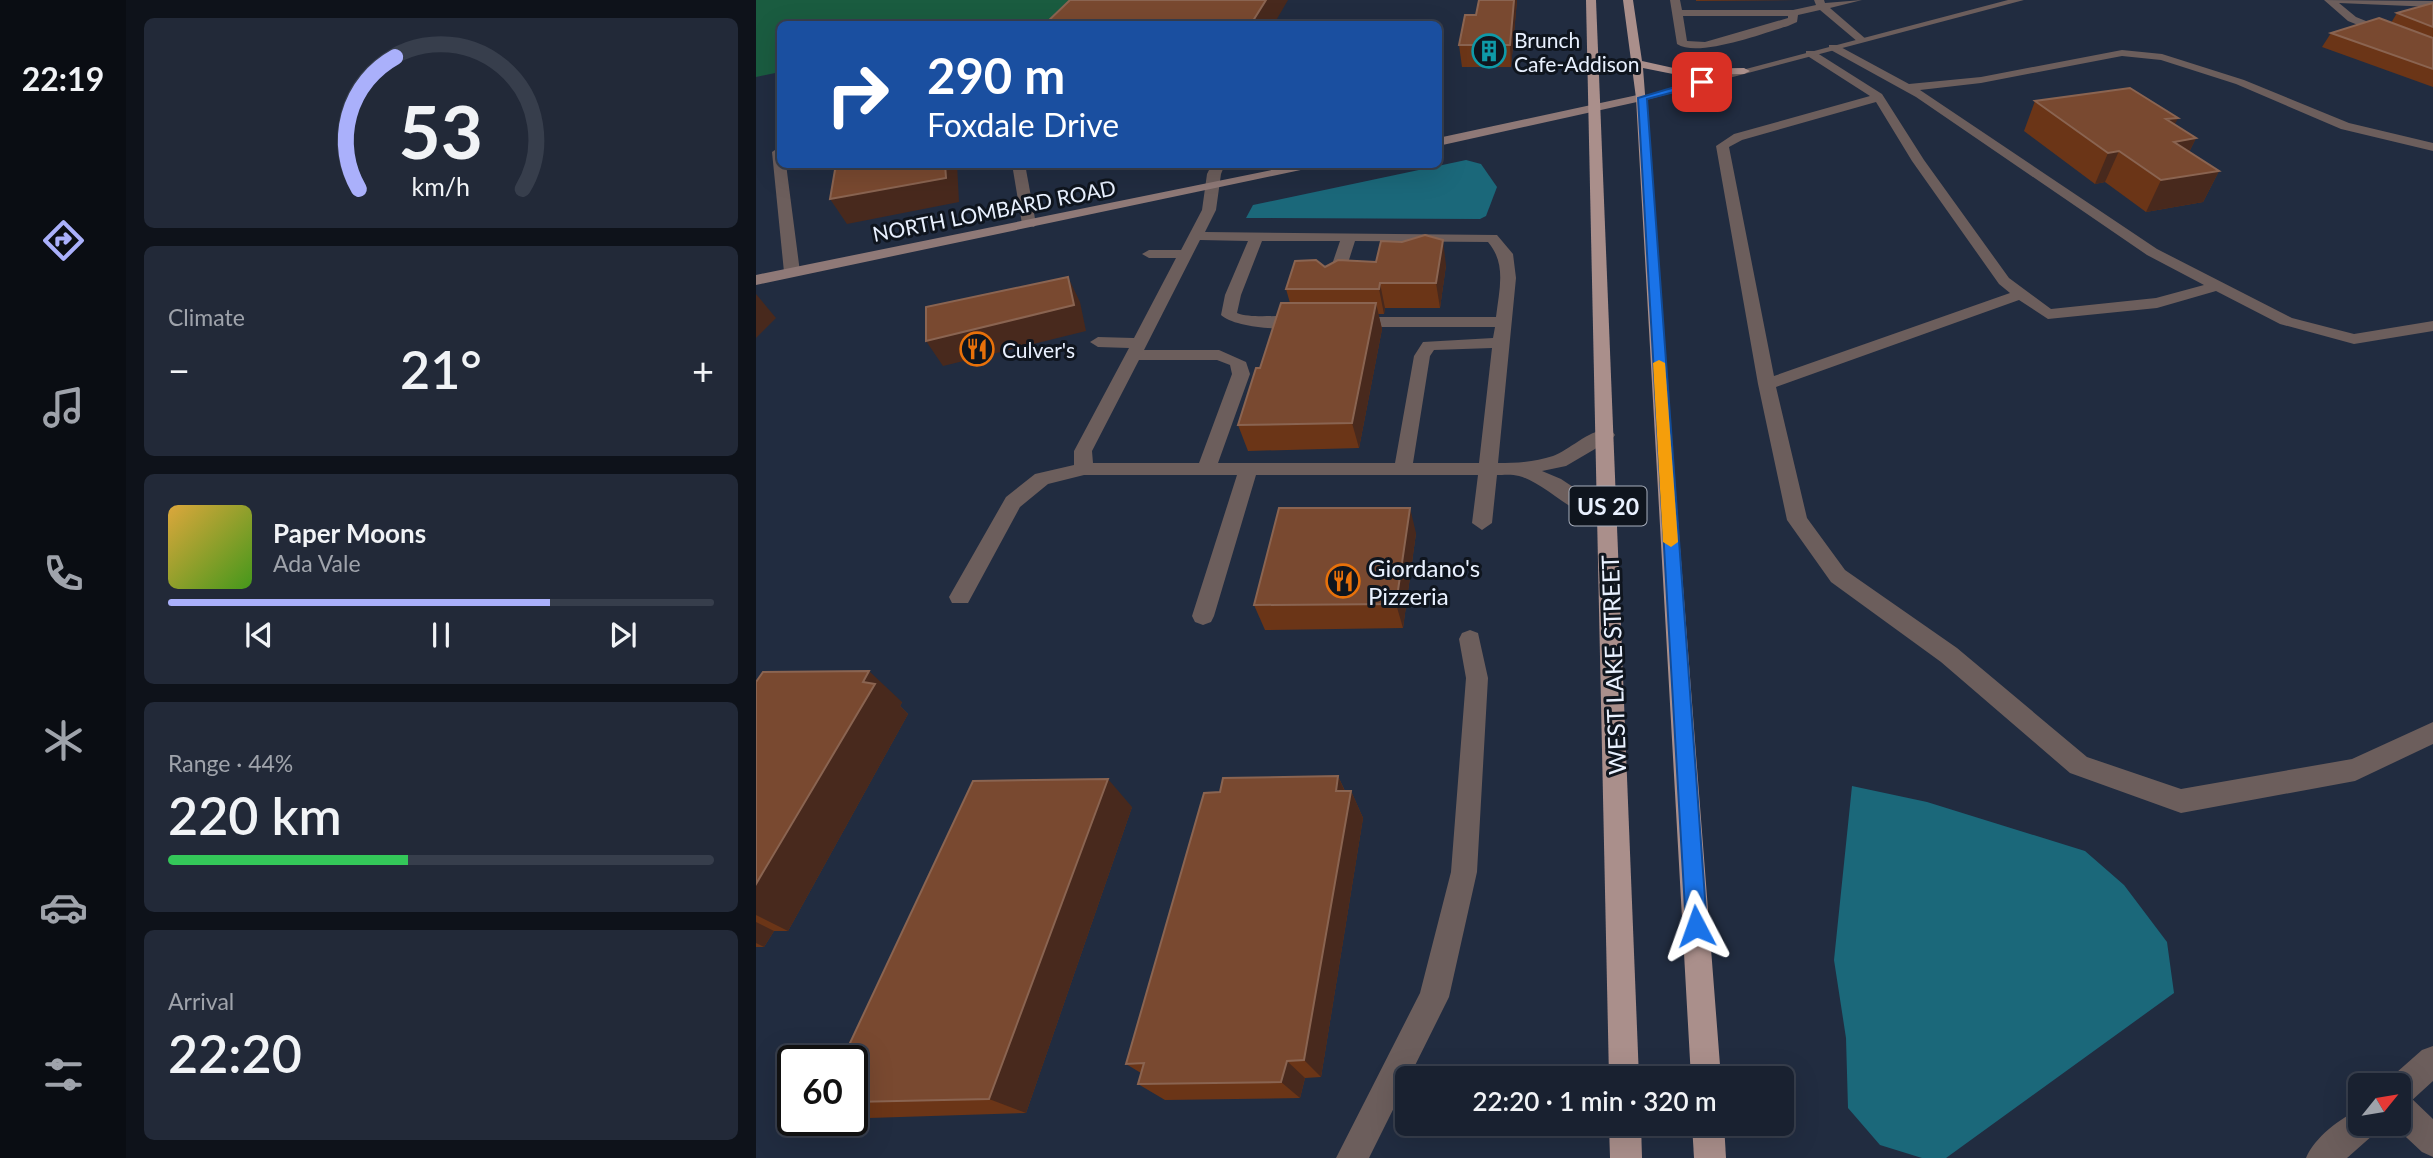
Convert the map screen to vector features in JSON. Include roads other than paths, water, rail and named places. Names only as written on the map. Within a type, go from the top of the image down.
[{"type":"main road","name":"WEST LAKE STREET","points":[[1591,0],[1624,1066]]},
{"type":"main road","name":"US 20","points":[[1628,0],[1642,98],[1705,1066]]},
{"type":"main road","points":[[1637,63],[1678,72],[1744,71]]},
{"type":"main road","points":[[1625,1136],[1626,1158]]},
{"type":"main road","points":[[1709,1136],[1710,1158]]},
{"type":"street","points":[[1675,0],[1682,44],[1705,45],[1784,24],[1793,20],[1793,13]]},
{"type":"street","points":[[1677,13],[1793,13],[1820,4],[1857,0]]},
{"type":"street","points":[[1442,141],[1595,110],[2019,0]]},
{"type":"street","points":[[2331,0],[2433,4]]},
{"type":"street","points":[[2331,0],[2352,19],[2433,52]]},
{"type":"street","points":[[1820,4],[1862,40]]},
{"type":"street","points":[[1833,47],[1920,95],[2152,252],[2286,321],[2354,339],[2433,326]]},
{"type":"street","points":[[1810,53],[1878,96],[1917,161],[2004,281],[2048,314],[2157,303],[2218,286]]},
{"type":"street","points":[[1905,88],[1981,80],[2122,53],[2162,57],[2241,82],[2345,126],[2433,148]]},
{"type":"street","points":[[1878,96],[1870,101],[1738,137],[1722,146],[1767,384],[1797,520],[1838,576],[1949,655],[2080,765],[2180,801],[2356,770],[2433,732]]},
{"type":"street","points":[[781,168],[792,272]]},
{"type":"street","points":[[1019,168],[1029,224]]},
{"type":"street","points":[[1084,469],[1083,451],[1209,210],[1217,168]]},
{"type":"street","name":"NORTH LOMBARD ROAD","points":[[756,279],[1303,168]]},
{"type":"street","points":[[1195,236],[1492,238],[1506,254],[1508,278],[1482,523]]},
{"type":"street","points":[[1257,236],[1233,295],[1229,315],[1246,322],[1503,322]]},
{"type":"street","points":[[1333,285],[1349,237]]},
{"type":"street","points":[[1149,254],[1186,254]]},
{"type":"street","points":[[1767,384],[2021,294]]},
{"type":"street","points":[[1098,342],[1136,349],[1219,355],[1238,362],[1241,374],[1206,469]]},
{"type":"street","points":[[1404,469],[1422,356],[1429,345],[1501,343]]},
{"type":"street","points":[[960,597],[1013,502],[1042,479],[1084,469],[1521,469],[1559,461],[1606,435]]},
{"type":"street","points":[[1203,616],[1248,469]]},
{"type":"street","points":[[1521,469],[1554,484],[1608,520]]},
{"type":"street","points":[[1352,1158],[1434,997],[1464,872],[1477,678],[1470,639]]},
{"type":"street","points":[[2412,1080],[2433,1061]]},
{"type":"street","points":[[2412,1121],[2433,1142]]},
{"type":"street","points":[[2322,1158],[2348,1136]]},
{"type":"water","points":[[1466,160],[1481,164],[1497,187],[1486,216],[1480,219],[1246,218],[1253,205],[1428,168],[1442,168],[1442,165]]},
{"type":"water","points":[[1852,786],[1927,802],[2085,851],[2124,885],[2167,942],[2174,993],[1946,1158],[1922,1158],[1880,1145],[1848,1108],[1846,1038],[1834,960]]},
{"type":"place","name":"Brunch Cafe-Addison","points":[[1489,51]]},
{"type":"place","name":"Culver's","points":[[977,349]]},
{"type":"place","name":"Giordano's Pizzeria","points":[[1343,581]]}]
